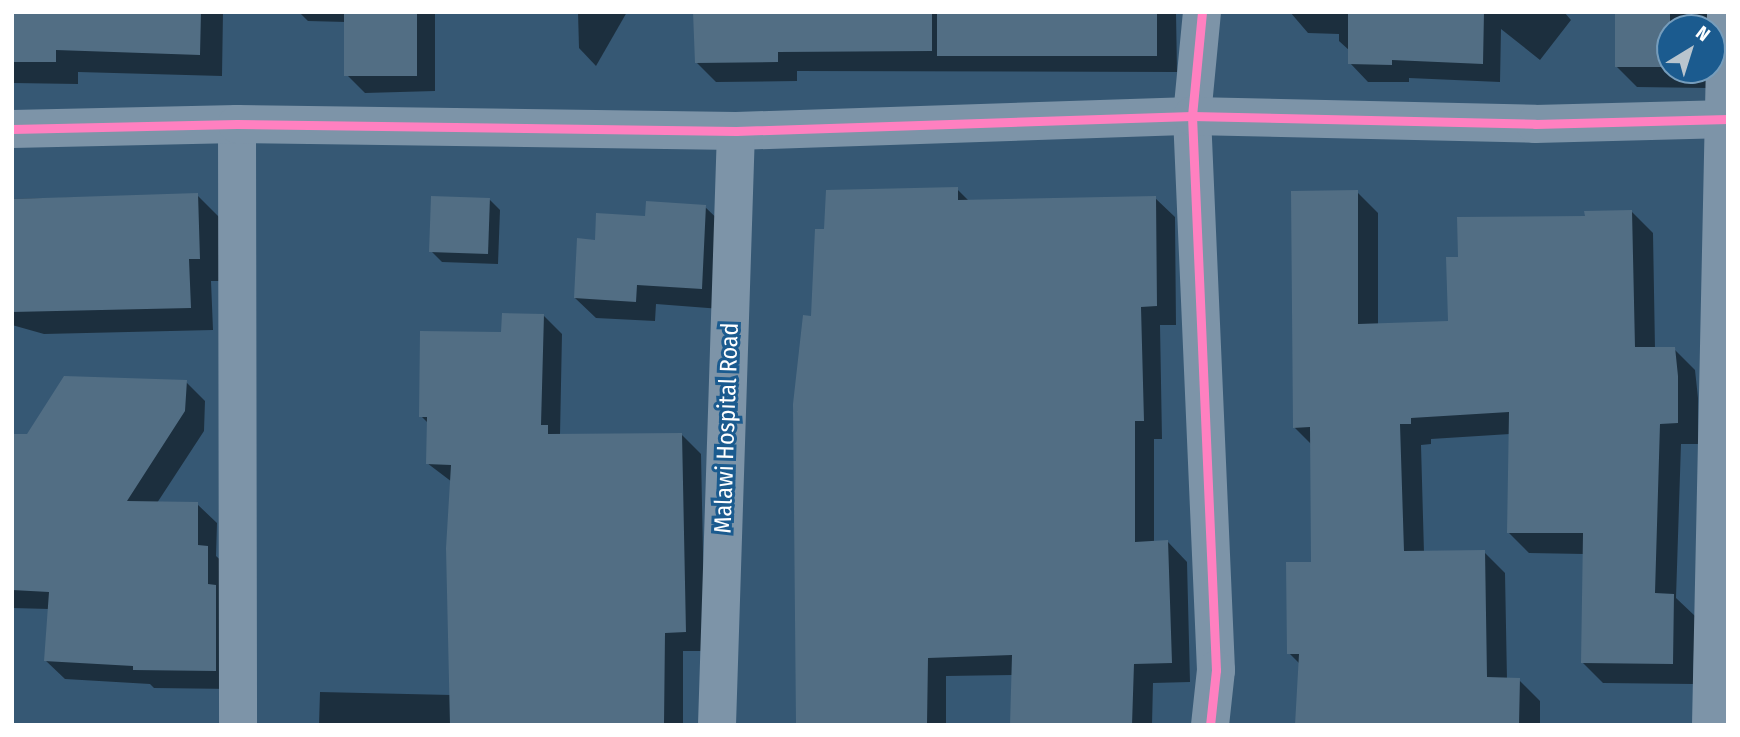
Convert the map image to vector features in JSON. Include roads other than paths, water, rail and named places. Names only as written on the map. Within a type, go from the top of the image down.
[{"type":"street","points":[[1202,12],[1192,116],[1216,670],[1210,725]]},
{"type":"street","points":[[1711,725],[1726,12]]},
{"type":"street","points":[[12,129],[237,124],[736,131],[1192,116],[1535,124],[1725,119]]},
{"type":"street","points":[[237,124],[239,725]]},
{"type":"street","name":"Malawi Hospital Road","points":[[718,725],[736,131]]}]
